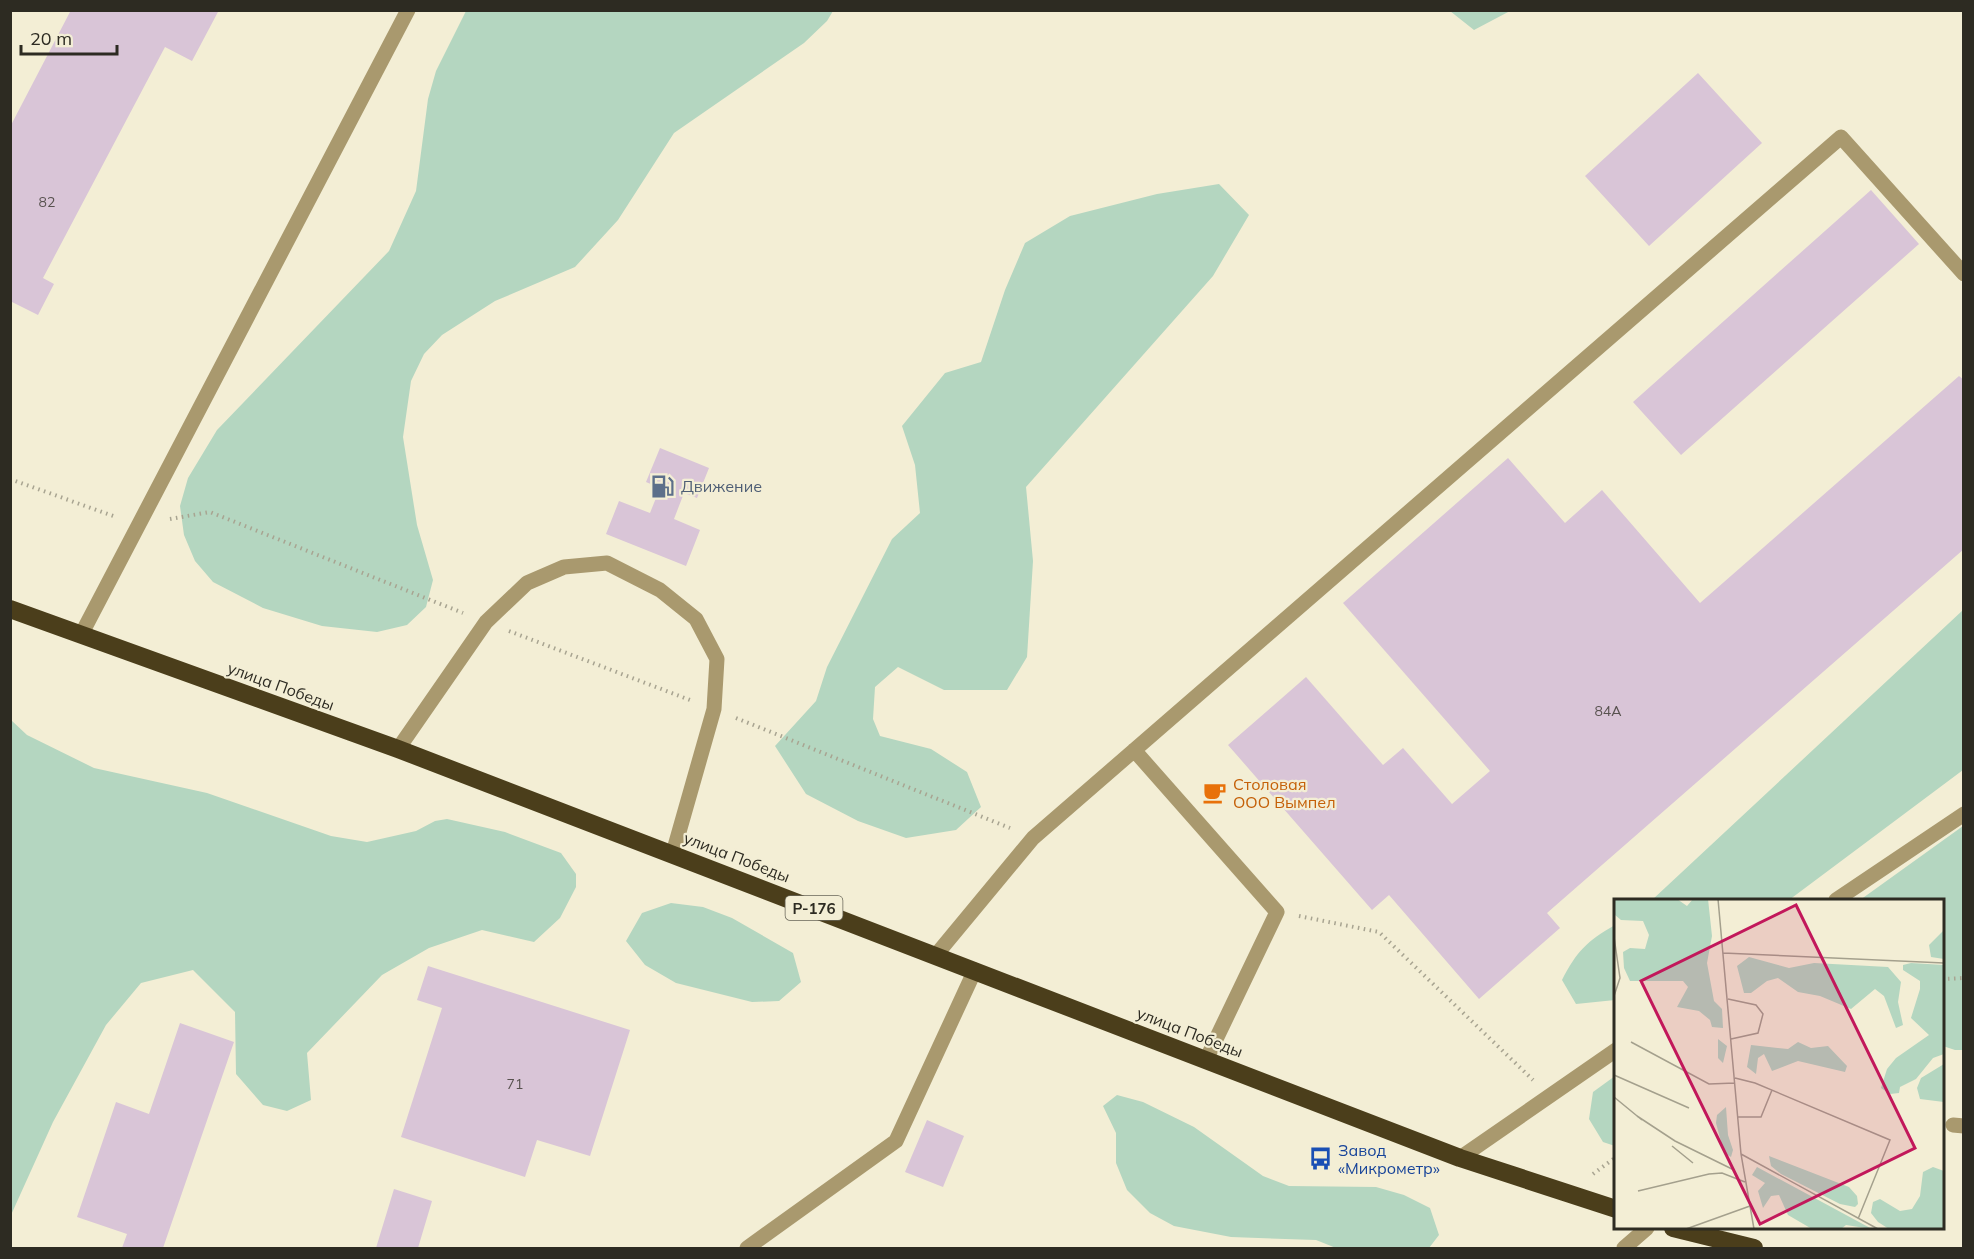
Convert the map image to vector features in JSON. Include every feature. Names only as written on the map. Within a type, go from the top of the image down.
[{"type":"highway","name":"улица Победы","points":[[10,609],[398,749],[673,853],[1460,1158],[1614,1208]]},
{"type":"highway","points":[[1681,1229],[1754,1248]]},
{"type":"street","points":[[81,635],[408,10]]},
{"type":"street","points":[[936,955],[1033,838],[1841,137],[1964,274]]},
{"type":"street","points":[[398,749],[486,622],[527,583],[564,567],[607,563],[660,590],[696,619],[717,659],[714,709],[673,853]]},
{"type":"street","points":[[1134,750],[1277,912],[1206,1060]]},
{"type":"street","points":[[1837,899],[1964,814]]},
{"type":"street","points":[[747,1248],[896,1141],[975,970]]},
{"type":"street","points":[[1460,1158],[1614,1051]]},
{"type":"street","points":[[1624,1248],[1645,1229]]},
{"type":"path","points":[[10,479],[139,525],[210,512],[486,622],[714,709],[1033,838]]},
{"type":"path","points":[[1277,912],[1379,932],[1549,1095]]},
{"type":"path","points":[[1944,979],[1964,978]]},
{"type":"green space","points":[[466,11],[833,11],[827,21],[804,43],[674,133],[618,220],[575,267],[495,301],[442,335],[424,354],[411,381],[403,437],[417,525],[433,580],[426,607],[407,625],[377,632],[322,626],[263,608],[213,582],[195,561],[184,535],[180,506],[188,478],[217,430],[389,251],[416,191],[428,99],[436,71]]},
{"type":"green space","points":[[1450,11],[1510,11],[1474,30]]},
{"type":"green space","points":[[1219,184],[1249,215],[1213,276],[1026,487],[1033,561],[1027,657],[1007,690],[944,690],[898,667],[875,687],[873,719],[880,736],[931,749],[967,772],[981,807],[956,830],[906,838],[858,821],[806,794],[775,746],[816,701],[827,667],[892,539],[920,513],[915,465],[902,426],[945,373],[981,362],[1005,290],[1025,243],[1070,216],[1157,194]]},
{"type":"green space","points":[[1963,610],[1963,770],[1790,899],[1653,899]]},
{"type":"green space","points":[[11,720],[27,735],[94,768],[207,793],[331,836],[367,842],[416,831],[435,821],[447,819],[505,832],[561,853],[576,874],[576,887],[560,918],[534,942],[482,930],[429,948],[382,975],[307,1053],[311,1100],[287,1111],[263,1105],[236,1074],[235,1012],[193,970],[141,983],[106,1025],[53,1122],[11,1215]]},
{"type":"green space","points":[[1963,826],[1964,1050],[1944,1046],[1944,899],[1861,899]]},
{"type":"green space","points":[[671,903],[703,907],[732,918],[793,953],[801,982],[779,1001],[752,1002],[676,983],[645,965],[626,941],[642,913]]},
{"type":"green space","points":[[1614,926],[1614,1000],[1576,1004],[1562,980],[1573,961],[1597,936]]},
{"type":"green space","points":[[1614,1077],[1614,1146],[1603,1142],[1589,1119],[1593,1092]]},
{"type":"green space","points":[[1117,1095],[1143,1102],[1194,1127],[1263,1176],[1289,1186],[1376,1187],[1404,1195],[1430,1208],[1439,1235],[1429,1248],[1336,1248],[1316,1240],[1231,1237],[1174,1226],[1150,1213],[1127,1190],[1116,1163],[1116,1133],[1103,1106]]},
{"type":"building","points":[[71,10],[219,10],[192,61],[165,47],[43,278],[54,284],[38,315],[10,301],[10,127]]},
{"type":"building","points":[[1698,73],[1762,143],[1649,246],[1585,176]]},
{"type":"building","points":[[1871,190],[1919,244],[1681,455],[1633,402]]},
{"type":"building","points":[[1959,376],[1964,380],[1964,549],[1547,913],[1560,928],[1479,999],[1389,895],[1372,910],[1228,745],[1306,677],[1383,765],[1403,748],[1452,804],[1490,771],[1343,603],[1508,458],[1565,523],[1602,490],[1700,603]]},
{"type":"building","points":[[660,448],[709,468],[697,498],[684,493],[674,519],[700,530],[686,566],[606,534],[619,501],[650,513],[660,488],[646,482]]},
{"type":"building","points":[[428,966],[630,1030],[590,1156],[537,1140],[525,1177],[401,1137],[442,1008],[417,1000]]},
{"type":"building","points":[[180,1023],[234,1042],[163,1248],[122,1248],[127,1234],[77,1217],[116,1102],[149,1114]]},
{"type":"building","points":[[927,1120],[964,1136],[943,1187],[905,1172]]},
{"type":"building","points":[[394,1189],[432,1201],[418,1248],[376,1248]]},
{"type":"place","name":"Движение","points":[[663,486]]},
{"type":"place","name":"Столовая ООО Вымпел","points":[[1215,793]]},
{"type":"place","name":"Завод «Микрометр»","points":[[1320,1159]]}]
